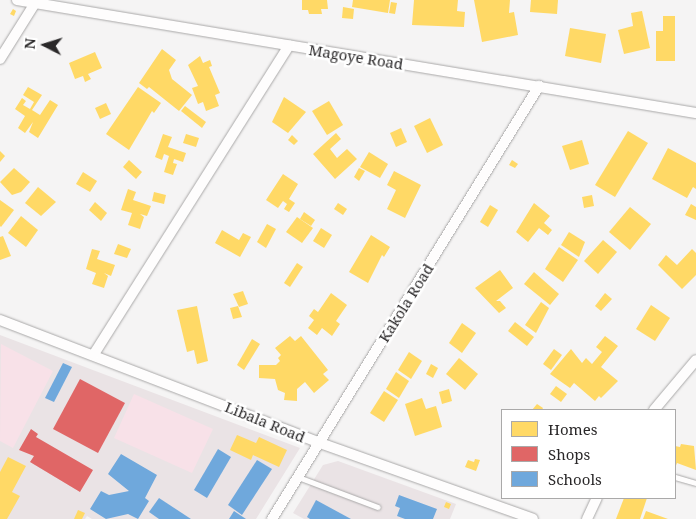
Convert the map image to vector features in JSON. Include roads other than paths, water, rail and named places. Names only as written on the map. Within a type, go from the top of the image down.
[{"type":"street","name":"Magoye Road","points":[[17,0],[36,1],[289,46],[540,86],[696,114]]},
{"type":"street","points":[[0,59],[36,1]]},
{"type":"street","points":[[94,354],[289,46]]},
{"type":"street","name":"Kakola Road","points":[[272,519],[540,86]]},
{"type":"street","name":"Libala Road","points":[[0,320],[94,354],[320,443],[532,519]]},
{"type":"street","points":[[655,409],[696,360]]},
{"type":"street","points":[[587,519],[597,499]]},
{"type":"lane","points":[[298,477],[378,507]]},
{"type":"lane","points":[[676,477],[696,483]]}]
